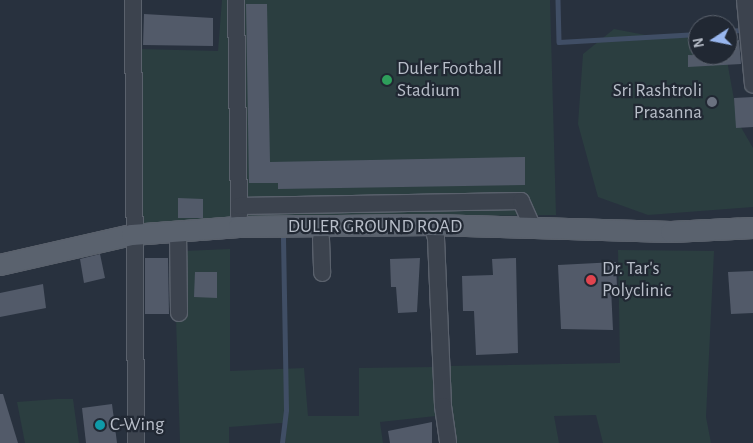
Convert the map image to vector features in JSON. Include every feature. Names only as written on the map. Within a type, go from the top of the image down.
[{"type":"main road","name":"DULER GROUND ROAD","points":[[0,265],[132,235],[239,227],[432,225],[663,232],[753,228]]},
{"type":"street","points":[[133,0],[132,235],[136,443]]},
{"type":"street","points":[[236,0],[239,227]]},
{"type":"street","points":[[746,0],[753,85]]},
{"type":"street","points":[[239,206],[521,201],[533,228]]},
{"type":"street","points":[[432,225],[436,238],[443,406],[448,443]]},
{"type":"street","points":[[178,231],[179,313]]},
{"type":"street","points":[[322,239],[322,272]]},
{"type":"shaded area","name":"Duler Football Stadium","points":[[222,0],[550,0],[556,215],[224,219],[137,225],[138,49],[218,51]]},
{"type":"shaded area","points":[[614,29],[661,38],[688,34],[688,65],[728,65],[738,122],[753,148],[753,207],[648,215],[598,197],[578,124],[583,54]]},
{"type":"shaded area","points":[[230,249],[230,371],[304,368],[308,416],[359,416],[359,368],[434,367],[436,416],[380,422],[383,443],[285,443],[287,423],[280,423],[229,427],[229,443],[180,443],[176,318],[185,318],[183,251]]},
{"type":"shaded area","points":[[618,250],[714,251],[706,417],[711,443],[603,443],[596,415],[554,416],[559,443],[453,443],[447,366],[620,363]]},
{"type":"shaded area","points":[[73,399],[79,443],[25,443],[17,402]]},
{"type":"building","points":[[246,4],[267,4],[270,162],[525,157],[525,185],[278,189],[278,183],[249,183]]},
{"type":"building","points":[[144,14],[213,18],[213,46],[143,45]]},
{"type":"building","points":[[739,40],[741,64],[738,64]]},
{"type":"building","points":[[688,65],[723,65],[688,67]]},
{"type":"building","points":[[753,97],[753,127],[736,128],[734,98]]},
{"type":"building","points":[[178,198],[203,199],[203,218],[178,218]]},
{"type":"building","points":[[100,254],[105,278],[84,283],[80,259]]},
{"type":"building","points":[[145,258],[168,258],[169,314],[145,314]]},
{"type":"building","points":[[420,258],[417,312],[398,313],[396,287],[391,287],[390,259]]},
{"type":"building","points":[[516,258],[518,353],[476,355],[474,311],[463,311],[462,276],[493,275],[492,259]]},
{"type":"building","points":[[616,262],[617,288],[611,288],[613,330],[561,329],[558,265]]},
{"type":"building","points":[[753,271],[753,313],[731,314],[728,272]]},
{"type":"building","points":[[195,272],[217,272],[217,298],[194,297]]},
{"type":"building","points":[[43,284],[46,308],[0,317],[0,293]]},
{"type":"building","points":[[0,394],[3,394],[18,443],[0,443]]},
{"type":"building","name":"C-Wing","points":[[112,404],[117,443],[86,443],[82,408]]},
{"type":"building","points":[[432,422],[432,443],[390,443],[388,431]]},
{"type":"waterway","points":[[558,0],[559,42],[688,35]]},
{"type":"waterway","points":[[738,30],[744,30]]},
{"type":"waterway","points":[[282,443],[286,410],[283,232]]},
{"type":"place","name":"Duler Football Stadium","points":[[387,80]]},
{"type":"place","name":"Sri Rashtroli Prasanna","points":[[712,102]]},
{"type":"place","name":"Dr. Tar's Polyclinic","points":[[591,280]]},
{"type":"place","name":"C-Wing","points":[[100,425]]}]
